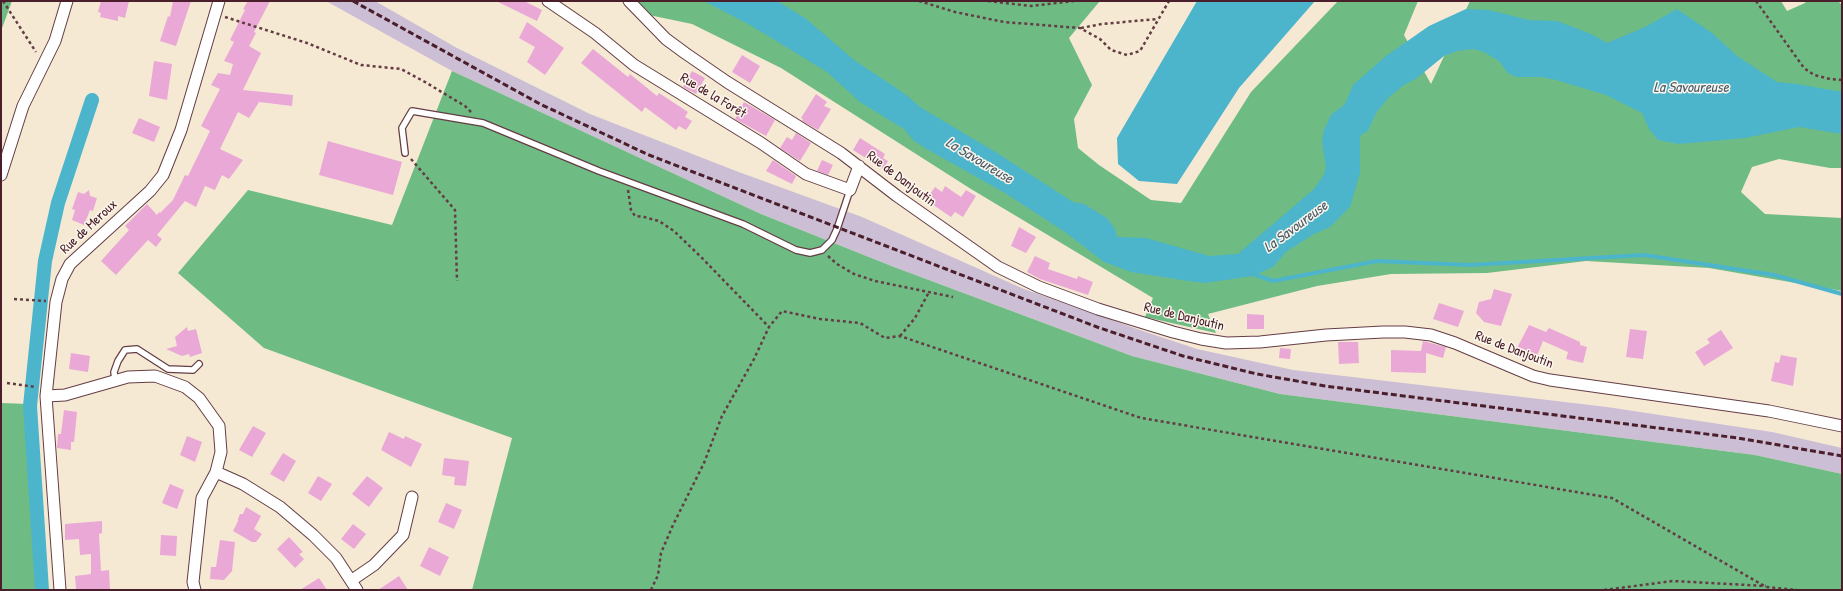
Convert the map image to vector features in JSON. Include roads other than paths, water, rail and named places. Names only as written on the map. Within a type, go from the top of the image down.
[{"type":"street","points":[[1,175],[23,106],[55,42],[67,1]]},
{"type":"street","name":"Rue de Meroux","points":[[60,590],[46,396],[56,302],[62,280],[70,264],[150,191],[163,174],[181,130],[219,1]]},
{"type":"street","name":"Rue de la Forêt","points":[[548,1],[595,33],[634,65],[653,78],[761,142],[806,174],[850,190]]},
{"type":"street","name":"Rue de Danjoutin","points":[[629,1],[666,38],[685,53],[727,82],[829,145],[897,196],[988,260],[1016,277],[1079,302],[1173,332],[1214,342],[1260,342],[1360,333],[1419,334],[1455,343],[1533,376],[1550,380],[1769,411],[1842,426]]},
{"type":"street","points":[[850,190],[859,166]]},
{"type":"street","points":[[46,396],[65,395],[128,377],[155,376],[185,387],[199,398],[219,426],[221,452],[216,472],[202,498],[193,582],[195,590]]},
{"type":"street","points":[[216,472],[243,484],[280,508],[336,558],[354,585],[403,535],[412,497]]},
{"type":"lane","points":[[405,152],[402,128],[412,111],[483,123],[627,182],[743,224],[796,250],[810,253],[822,250],[828,245],[835,234],[850,190]]},
{"type":"lane","points":[[115,380],[114,372],[118,361],[125,350],[137,349],[168,369],[192,370],[199,364]]},
{"type":"water","name":"La Savoureuse","points":[[704,1],[777,1],[805,18],[854,60],[905,94],[920,107],[997,153],[1073,202],[1084,204],[1107,218],[1115,229],[1117,237],[1146,238],[1209,256],[1238,254],[1314,189],[1324,175],[1326,166],[1322,142],[1324,130],[1331,115],[1345,104],[1353,85],[1386,56],[1429,26],[1466,9],[1489,10],[1529,20],[1557,21],[1591,34],[1607,43],[1645,27],[1677,9],[1712,33],[1737,56],[1777,82],[1842,92],[1842,134],[1799,127],[1745,138],[1679,144],[1658,140],[1649,129],[1642,113],[1606,95],[1541,77],[1516,77],[1508,73],[1499,61],[1484,52],[1473,49],[1457,51],[1444,56],[1417,78],[1404,85],[1389,97],[1376,113],[1367,132],[1363,133],[1360,137],[1360,173],[1350,207],[1330,227],[1312,235],[1286,252],[1273,267],[1253,276],[1205,283],[1131,272],[1104,262],[1065,232],[1005,193],[913,140],[904,129],[860,102],[827,72],[750,25]]},
{"type":"water","points":[[1197,1],[1315,1],[1239,88],[1177,184],[1139,181],[1118,164],[1117,138]]},
{"type":"waterway","points":[[42,590],[30,406],[45,261],[58,203],[92,100]]},
{"type":"waterway","points":[[1250,273],[1273,281],[1377,261],[1470,265],[1644,255],[1774,275],[1842,294]]},
{"type":"railway","points":[[353,1],[540,104],[649,155],[1097,327],[1183,356],[1257,374],[1325,386],[1738,438],[1842,456]]}]
